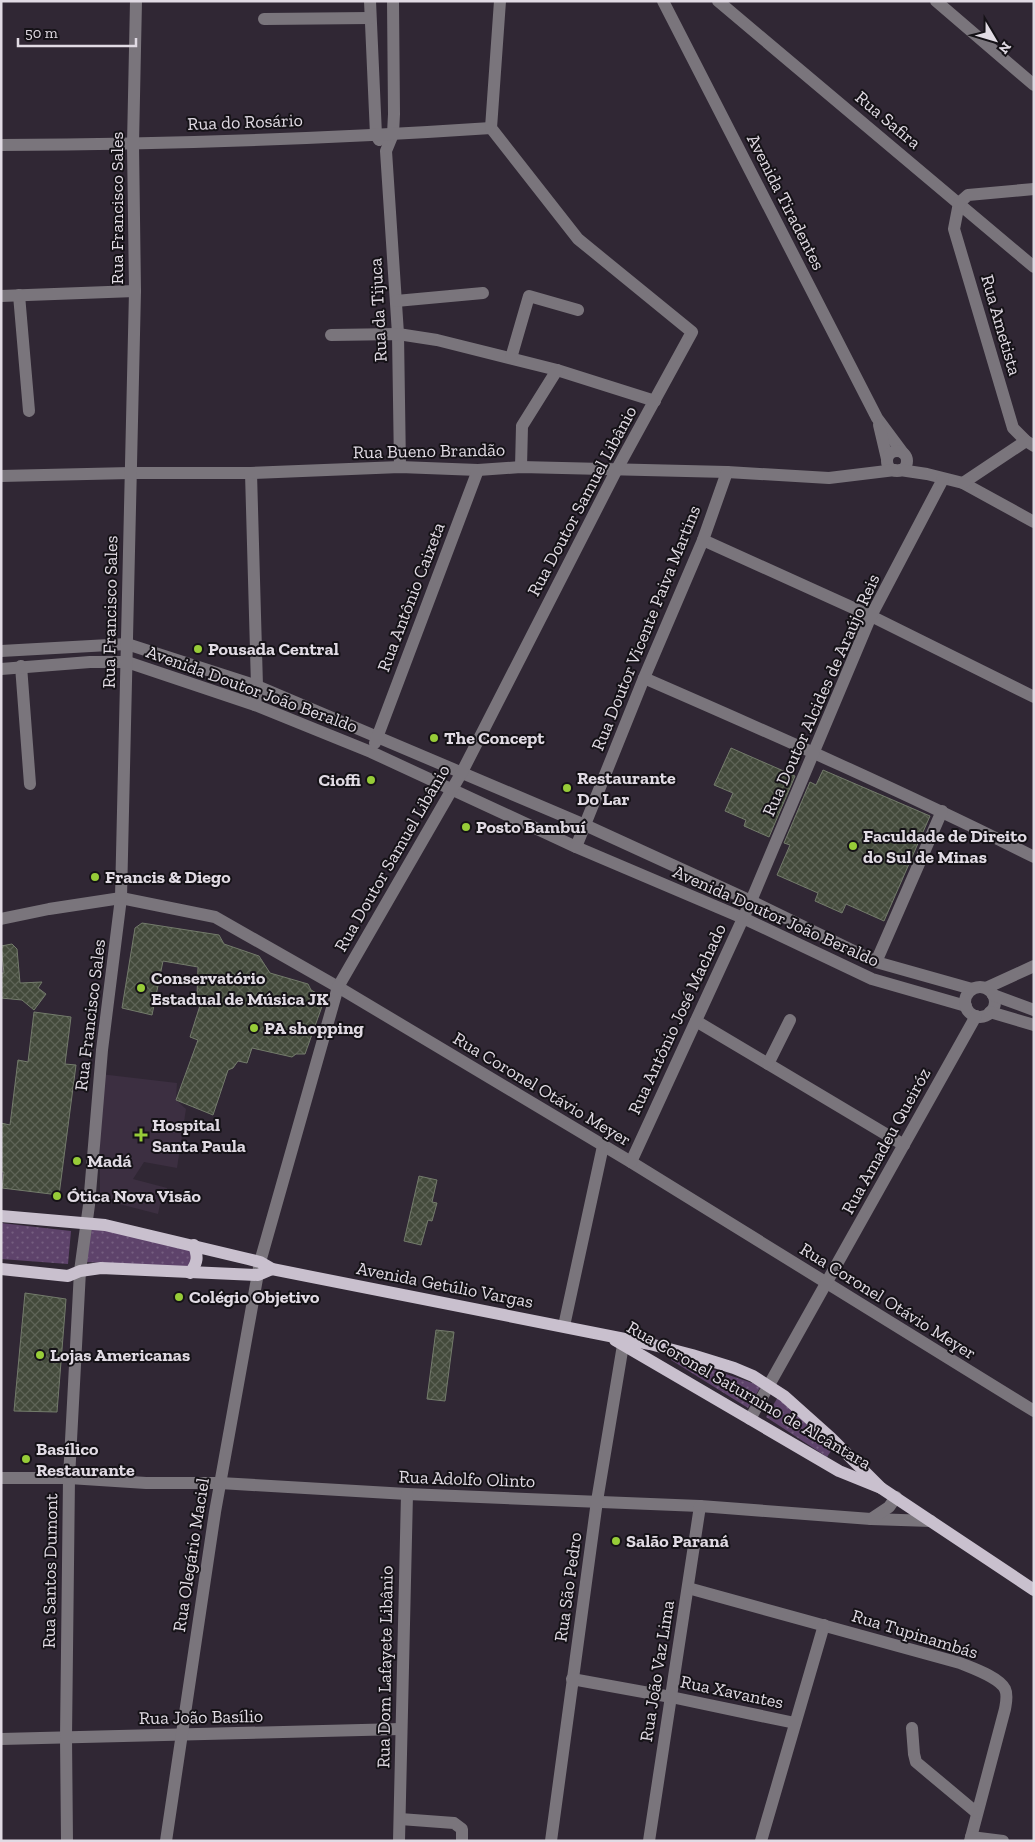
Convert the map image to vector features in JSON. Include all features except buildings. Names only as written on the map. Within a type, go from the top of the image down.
[{"type":"main road","name":"Avenida Getúlio Vargas","points":[[1,1216],[105,1225],[260,1262],[272,1269],[564,1326],[619,1340]]},
{"type":"main road","points":[[190,1272],[197,1264],[198,1257],[194,1245]]},
{"type":"main road","points":[[1,1269],[68,1276],[80,1271],[101,1268],[258,1275],[272,1269]]},
{"type":"main road","name":"Rua Coronel Saturnino de Alcântara","points":[[619,1340],[709,1360],[743,1372],[770,1386],[831,1438],[881,1488]]},
{"type":"main road","name":"Rua Coronel Saturnino de Alcântara","points":[[619,1340],[839,1471],[881,1488],[896,1497],[1034,1590]]},
{"type":"street","name":"Rua Francisco Sales","points":[[80,1271],[87,1222],[102,1050],[121,898],[135,291],[134,144],[136,1]]},
{"type":"street","name":"Rua da Tijuca","points":[[370,1],[376,135],[386,151]]},
{"type":"street","name":"Rua da Tijuca","points":[[393,1],[392,134],[386,151],[398,334],[400,467]]},
{"type":"street","points":[[491,128],[500,1]]},
{"type":"street","name":"Avenida Tiradentes","points":[[664,1],[877,418],[905,456],[927,474]]},
{"type":"street","name":"Rua Safira","points":[[718,1],[1034,267]]},
{"type":"street","points":[[936,1],[1034,85]]},
{"type":"street","points":[[264,19],[370,18]]},
{"type":"street","name":"Rua do Rosário","points":[[1,145],[134,144],[376,135],[491,128]]},
{"type":"street","name":"Rua Doutor Samuel Libânio","points":[[260,1262],[338,987],[462,772],[617,469],[692,332],[578,239],[491,128]]},
{"type":"street","points":[[959,203],[968,195],[1034,189]]},
{"type":"street","name":"Rua Ametista","points":[[959,203],[954,229],[1013,428],[1030,444]]},
{"type":"street","points":[[1,296],[135,291]]},
{"type":"street","points":[[396,301],[483,293]]},
{"type":"street","points":[[19,295],[29,411]]},
{"type":"street","points":[[511,358],[529,296],[578,310]]},
{"type":"street","points":[[331,335],[398,334],[437,340],[557,370],[655,401]]},
{"type":"street","points":[[520,466],[522,426],[557,370]]},
{"type":"street","name":"Avenida Tiradentes","points":[[877,418],[892,465]]},
{"type":"street","points":[[964,483],[1030,444]]},
{"type":"street","points":[[892,465],[904,467],[905,456]]},
{"type":"street","name":"Rua Bueno Brandão","points":[[1,476],[251,473],[400,467],[478,470],[520,466],[727,472],[829,478],[857,476],[892,465],[927,474]]},
{"type":"street","name":"Rua Antônio Caixeta","points":[[378,736],[478,470]]},
{"type":"street","name":"Rua Doutor Vicente Paiva Martins","points":[[585,825],[644,678],[703,540],[727,472]]},
{"type":"street","points":[[251,473],[257,686],[255,705]]},
{"type":"street","points":[[927,474],[964,483],[1034,522]]},
{"type":"street","name":"Rua Doutor Alcides de Araújo Reis","points":[[751,901],[871,616],[943,479]]},
{"type":"street","points":[[703,540],[871,616],[1034,697]]},
{"type":"street","name":"Avenida Doutor João Beraldo","points":[[1,651],[127,644],[257,686],[585,825],[751,901],[876,962],[972,989]]},
{"type":"street","name":"Avenida Doutor João Beraldo","points":[[1,669],[90,662],[127,662],[255,705],[453,788],[576,847],[743,918],[872,979],[966,1006]]},
{"type":"street","points":[[21,666],[30,784]]},
{"type":"street","points":[[644,678],[814,752],[942,811],[1034,857]]},
{"type":"street","name":"Avenida Doutor João Beraldo","points":[[371,752],[378,736]]},
{"type":"street","points":[[876,962],[942,811]]},
{"type":"street","points":[[576,847],[585,825]]},
{"type":"street","name":"Rua Coronel Otávio Meyer","points":[[1,919],[49,908],[121,898],[215,917],[338,987],[631,1162],[1034,1411]]},
{"type":"street","name":"Rua Antônio José Machado","points":[[631,1162],[751,901]]},
{"type":"street","points":[[990,991],[1034,966]]},
{"type":"street","points":[[990,991],[995,1004],[990,1012],[976,1016],[968,1011],[966,996],[972,989],[977,987],[990,991],[1034,1010]]},
{"type":"street","points":[[990,1012],[1034,1025]]},
{"type":"street","name":"Rua Amadeu Queiróz","points":[[750,1419],[976,1016]]},
{"type":"street","points":[[768,1064],[790,1020]]},
{"type":"street","points":[[696,1021],[904,1145]]},
{"type":"street","points":[[564,1326],[604,1146]]},
{"type":"street","name":"Rua Olegário Maciel","points":[[166,1841],[220,1483],[260,1262]]},
{"type":"street","name":"Rua Santos Dumont","points":[[67,1841],[66,1737],[69,1478],[80,1271]]},
{"type":"street","name":"Rua São Pedro","points":[[551,1841],[619,1340]]},
{"type":"street","name":"Rua Adolfo Olinto","points":[[1,1478],[69,1478],[146,1483],[220,1483],[407,1494],[700,1506],[871,1519],[932,1521]]},
{"type":"street","name":"Rua Dom Lafayete Libânio","points":[[399,1841],[407,1494]]},
{"type":"street","points":[[871,1519],[889,1507],[896,1497]]},
{"type":"street","name":"Rua João Vaz Lima","points":[[650,1841],[700,1506]]},
{"type":"street","name":"Rua Tupinambás","points":[[688,1588],[960,1663],[976,1669],[1002,1684],[1006,1690],[1007,1698],[970,1839]]},
{"type":"street","points":[[761,1841],[824,1625]]},
{"type":"street","name":"Rua Xavantes","points":[[572,1679],[671,1697],[795,1723]]},
{"type":"street","points":[[912,1728],[916,1762],[977,1812]]},
{"type":"street","name":"Rua João Basílio","points":[[1,1739],[401,1729]]},
{"type":"street","points":[[400,1819],[454,1823],[462,1829],[462,1841]]},
{"type":"street","points":[[970,1839],[1003,1841]]},
{"type":"shaded area","name":"Hospital Santa Paula","points":[[100,1074],[177,1083],[176,1100],[186,1109],[177,1168],[144,1162],[133,1179],[167,1188],[165,1204],[160,1204],[158,1214],[100,1199]]},
{"type":"shaded area","points":[[1,1223],[71,1231],[68,1264],[1,1259]]},
{"type":"shaded area","points":[[91,1227],[190,1248],[193,1258],[188,1268],[86,1262]]},
{"type":"shaded area","points":[[673,1356],[761,1386],[748,1408],[671,1360]]},
{"type":"shaded area","points":[[778,1397],[833,1448],[827,1457],[766,1417]]},
{"type":"place","name":"Pousada Central","points":[[198,649]]},
{"type":"place","name":"The Concept","points":[[434,738]]},
{"type":"place","name":"Cioffi","points":[[371,780]]},
{"type":"place","name":"Restaurante Do Lar","points":[[567,788]]},
{"type":"place","name":"Posto Bambuí","points":[[466,827]]},
{"type":"place","name":"Faculdade de Direito do Sul de Minas","points":[[853,846]]},
{"type":"place","name":"Francis & Diego","points":[[95,877]]},
{"type":"place","name":"Conservatório Estadual de Música JK","points":[[141,988]]},
{"type":"place","name":"PA shopping","points":[[254,1028]]},
{"type":"place","name":"Hospital Santa Paula","points":[[141,1135]]},
{"type":"place","name":"Madá","points":[[77,1161]]},
{"type":"place","name":"Ótica Nova Visão","points":[[57,1196]]},
{"type":"place","name":"Colégio Objetivo","points":[[179,1297]]},
{"type":"place","name":"Lojas Americanas","points":[[40,1355]]},
{"type":"place","name":"Basílico Restaurante","points":[[26,1459]]},
{"type":"place","name":"Salão Paraná","points":[[616,1541]]}]
